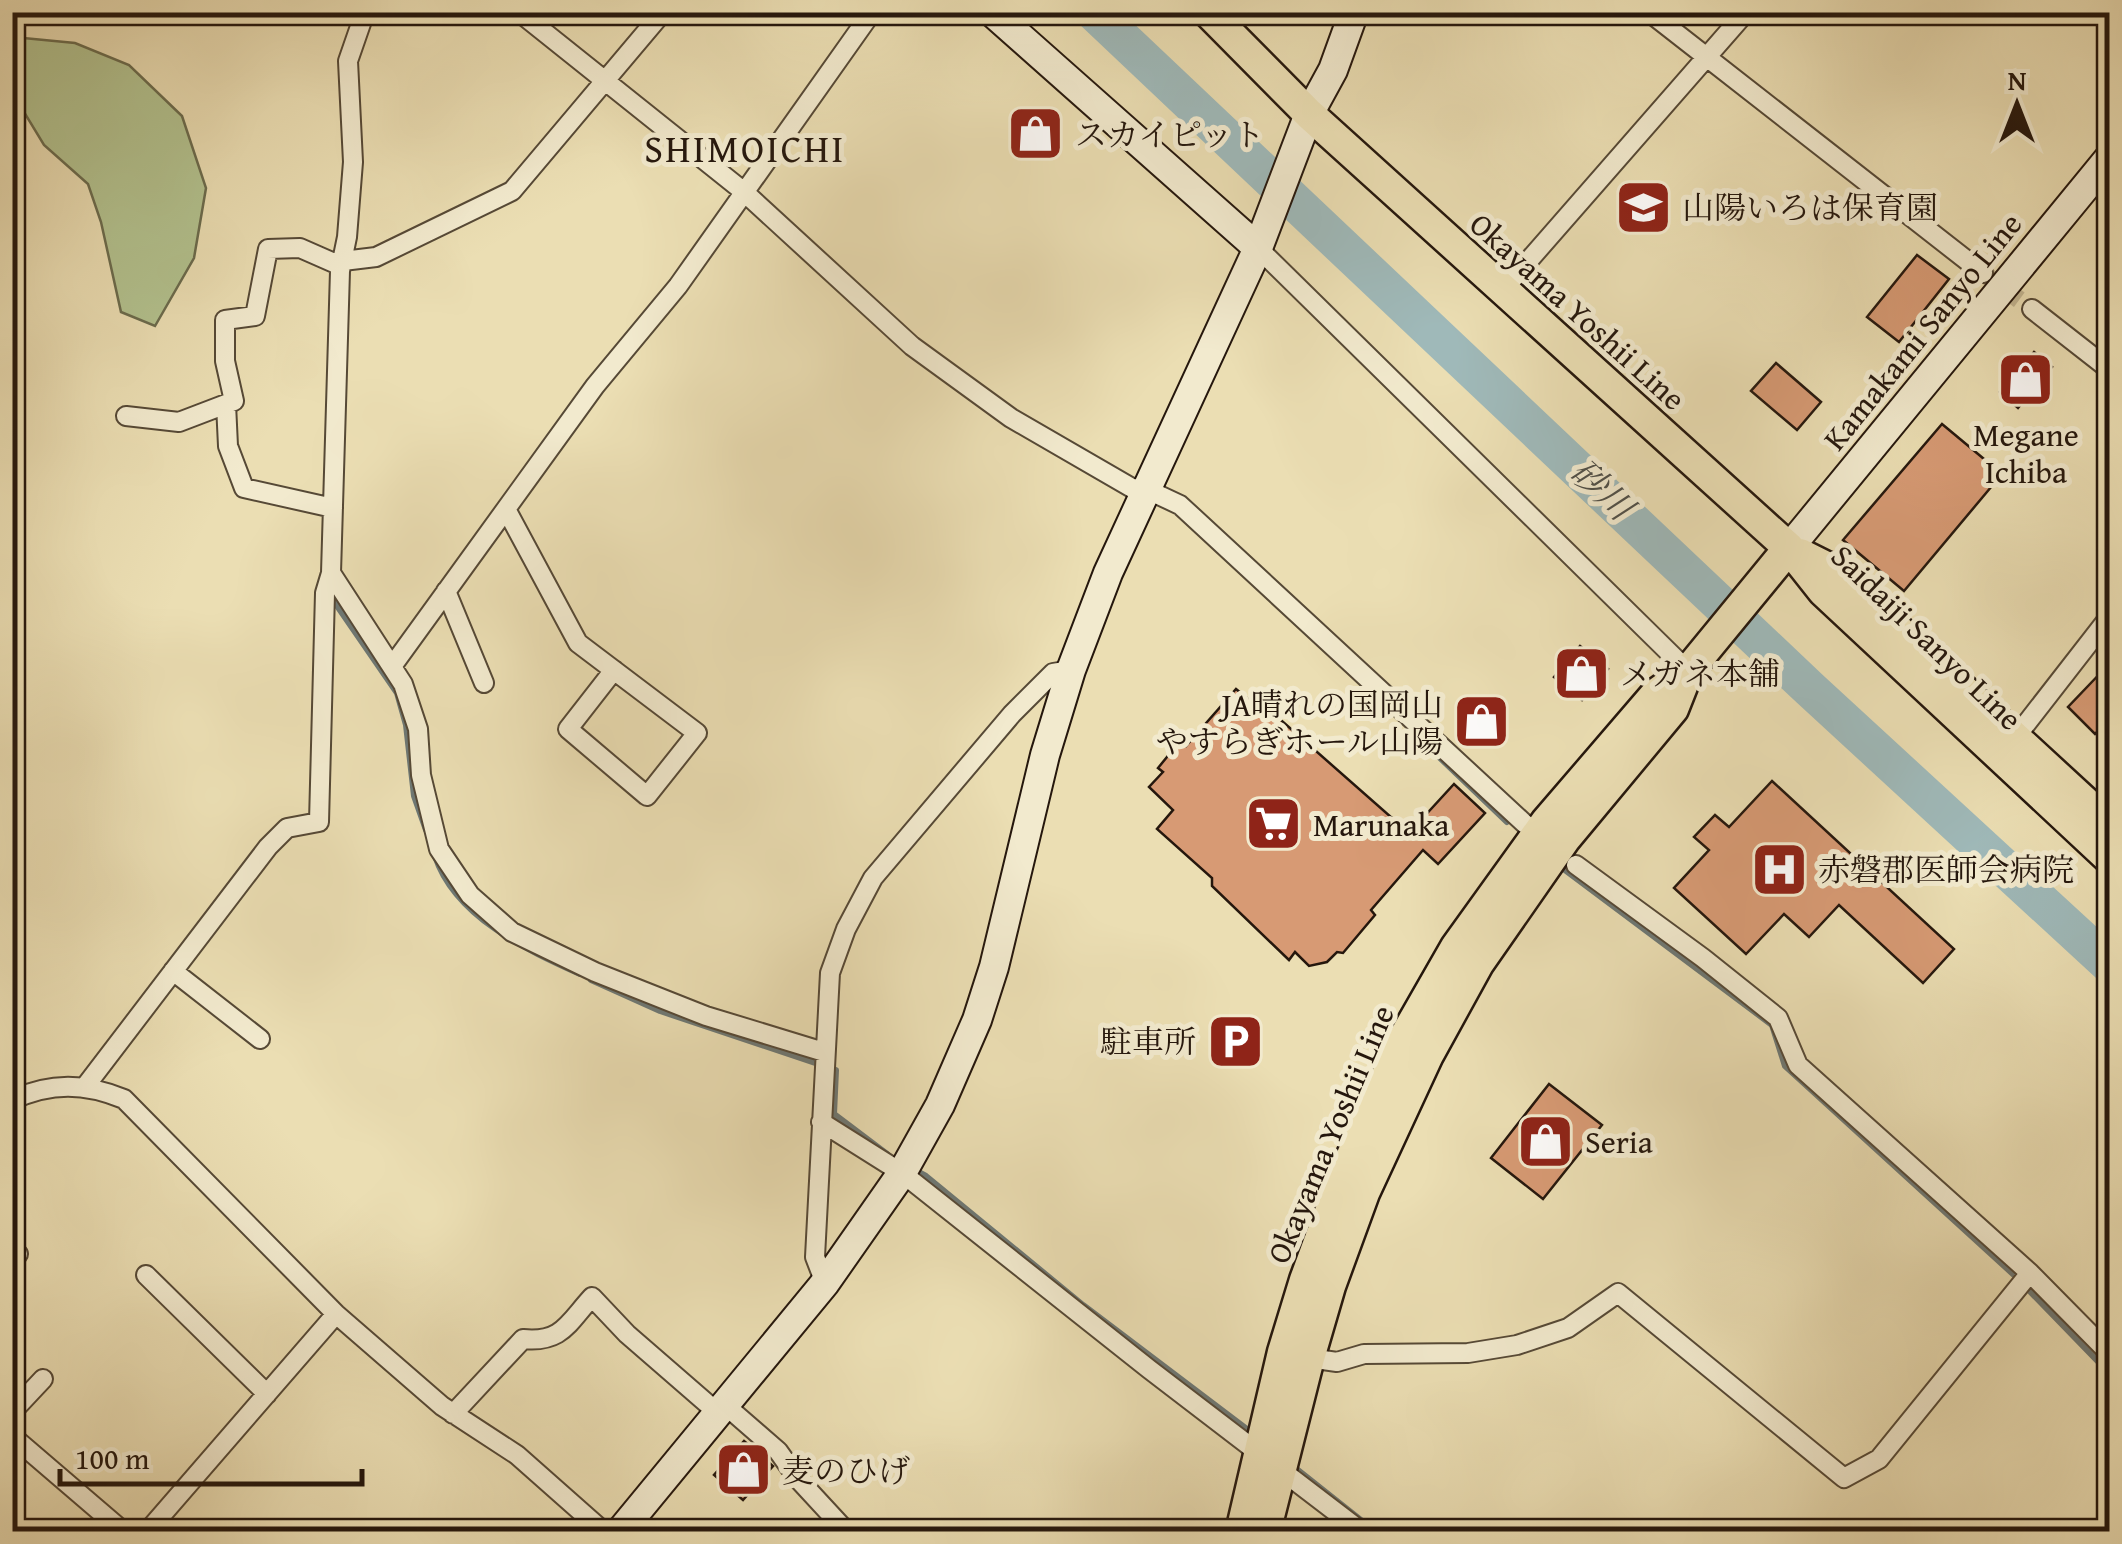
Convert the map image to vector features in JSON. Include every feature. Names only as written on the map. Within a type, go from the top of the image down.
[{"type":"main road","name":"Okayama Yoshii Line","points":[[1208,12],[1309,114],[1502,290],[1780,559],[1688,671],[1656,694],[1546,822],[1456,947],[1402,1043],[1344,1174],[1283,1352],[1266,1532]]},
{"type":"main road","name":"Saidaiji Sanyo Line","points":[[1780,559],[2008,747],[2110,825]]},
{"type":"main road","name":"Okayama Yoshii Line","points":[[1240,1532],[1309,1358],[1364,1192],[1428,1055],[1478,964],[1564,839],[1673,709],[1688,671]]},
{"type":"main road","name":"Saidaiji Sanyo Line","points":[[2008,747],[2110,859]]},
{"type":"street","points":[[84,1088],[278,838],[287,828],[319,822],[324,593],[331,573],[342,264],[353,162],[348,60],[364,12]]},
{"type":"street","points":[[519,12],[743,191],[912,346],[1011,418],[1132,488],[1148,490],[1180,505],[1525,824]]},
{"type":"street","points":[[126,416],[179,422],[234,401],[225,361],[225,320],[254,316],[268,249],[300,248],[342,264],[376,256],[512,191],[663,12]]},
{"type":"street","points":[[393,665],[595,386],[678,286],[872,12]]},
{"type":"street","points":[[992,12],[1261,238],[1688,671]]},
{"type":"street","points":[[620,1532],[826,1283],[902,1173],[940,1106],[994,966],[1044,756],[1108,572],[1261,238],[1354,12]]},
{"type":"street","points":[[1650,12],[1983,273]]},
{"type":"street","points":[[1502,290],[1746,12]]},
{"type":"street","name":"Kamakami Sanyo Line","points":[[1780,559],[2110,158]]},
{"type":"street","points":[[2032,309],[2110,370]]},
{"type":"street","points":[[226,404],[228,446],[244,488],[333,508]]},
{"type":"street","points":[[506,509],[578,643],[614,670],[697,733],[647,796],[568,729],[614,670]]},
{"type":"street","points":[[331,573],[403,684],[418,729],[421,775],[439,849],[470,895],[512,932],[595,972],[706,1016],[824,1052]]},
{"type":"street","points":[[446,592],[484,683]]},
{"type":"street","points":[[2008,747],[2110,616]]},
{"type":"street","points":[[826,1283],[816,1257],[824,1052],[830,973],[846,929],[872,878],[1012,714],[1054,673],[1071,670]]},
{"type":"street","points":[[1576,866],[1778,1018],[1798,1065],[2030,1272],[2110,1354]]},
{"type":"street","points":[[173,971],[260,1038]]},
{"type":"street","points":[[12,1100],[54,1086],[96,1088],[124,1099],[336,1314],[453,1414],[517,1455],[604,1532]]},
{"type":"street","points":[[821,1122],[902,1173],[1362,1532]]},
{"type":"street","points":[[1309,1358],[1337,1362],[1364,1354],[1468,1353],[1517,1346],[1568,1328],[1618,1293],[1844,1478],[1879,1459],[2030,1272]]},
{"type":"street","points":[[146,1275],[266,1394]]},
{"type":"street","points":[[453,1414],[524,1339],[544,1342],[554,1338],[592,1297],[627,1334],[778,1452],[846,1532]]},
{"type":"street","points":[[147,1532],[336,1314]]},
{"type":"street","points":[[12,1412],[43,1379]]},
{"type":"street","points":[[12,1436],[124,1532]]},
{"type":"green space","points":[[13,37],[75,43],[129,65],[182,116],[206,188],[194,258],[155,326],[121,312],[101,222],[88,184],[44,145],[13,94]]},
{"type":"building","name":"スカイピット","points":[[1041,113],[1056,126],[1032,155],[1016,142]]},
{"type":"building","points":[[1917,255],[1949,279],[1899,342],[1867,317]]},
{"type":"building","name":"Megane Ichiba","points":[[2034,352],[2052,367],[2018,408],[2000,392]]},
{"type":"building","points":[[1776,363],[1821,402],[1797,430],[1751,391]]},
{"type":"building","points":[[1942,424],[2002,474],[1904,591],[1843,540]]},
{"type":"building","name":"メガネ本舗","points":[[1580,646],[1608,669],[1582,700],[1554,677]]},
{"type":"building","points":[[2110,663],[2110,735],[2102,727],[2095,734],[2068,707]]},
{"type":"building","name":"Marunaka","points":[[1236,689],[1263,711],[1266,707],[1409,833],[1454,784],[1485,813],[1438,864],[1423,850],[1371,910],[1375,915],[1343,953],[1337,952],[1327,962],[1309,966],[1295,952],[1289,960],[1212,886],[1212,878],[1157,829],[1173,810],[1149,787],[1163,772],[1158,768],[1180,741],[1186,746]]},
{"type":"building","name":"赤磐郡医師会病院","points":[[1772,781],[1954,949],[1923,983],[1839,905],[1809,937],[1784,914],[1746,954],[1674,888],[1709,850],[1694,837],[1715,815],[1729,827]]},
{"type":"building","name":"Seria","points":[[1549,1084],[1602,1125],[1543,1199],[1491,1158]]},
{"type":"building","name":"麦のひげ","points":[[744,1441],[773,1466],[743,1500],[714,1475]]},
{"type":"waterway","name":"砂川","points":[[1094,12],[1810,689],[2110,965]]},
{"type":"waterway","points":[[333,600],[397,693],[406,725],[414,796],[426,830]]},
{"type":"waterway","points":[[1417,736],[1507,822]]},
{"type":"waterway","points":[[435,856],[445,878],[476,914],[516,942],[580,974]]},
{"type":"waterway","points":[[1565,870],[1772,1025],[1785,1066],[2014,1275],[2110,1374]]},
{"type":"waterway","points":[[591,980],[660,1011],[836,1070],[834,1114],[887,1154]]},
{"type":"waterway","points":[[911,1168],[1252,1433]]},
{"type":"waterway","points":[[1293,1466],[1376,1532]]},
{"type":"tunnel","points":[[1983,273],[2032,309]]},
{"type":"place","name":"スカイピット","points":[[1036,134]]},
{"type":"place","name":"山陽いろは保育園","points":[[1643,207]]},
{"type":"place","name":"Megane Ichiba","points":[[2026,380]]},
{"type":"place","name":"メガネ本舗","points":[[1581,673]]},
{"type":"place","name":"JA晴れの国岡山 やすらぎホール山陽","points":[[1482,722]]},
{"type":"place","name":"Marunaka","points":[[1274,824]]},
{"type":"place","name":"赤磐郡医師会病院","points":[[1779,869]]},
{"type":"place","name":"駐車所","points":[[1235,1041]]},
{"type":"place","name":"Seria","points":[[1546,1141]]},
{"type":"place","name":"麦のひげ","points":[[743,1470]]},
{"type":"district","name":"SHIMOICHI","points":[[745,148]]}]
